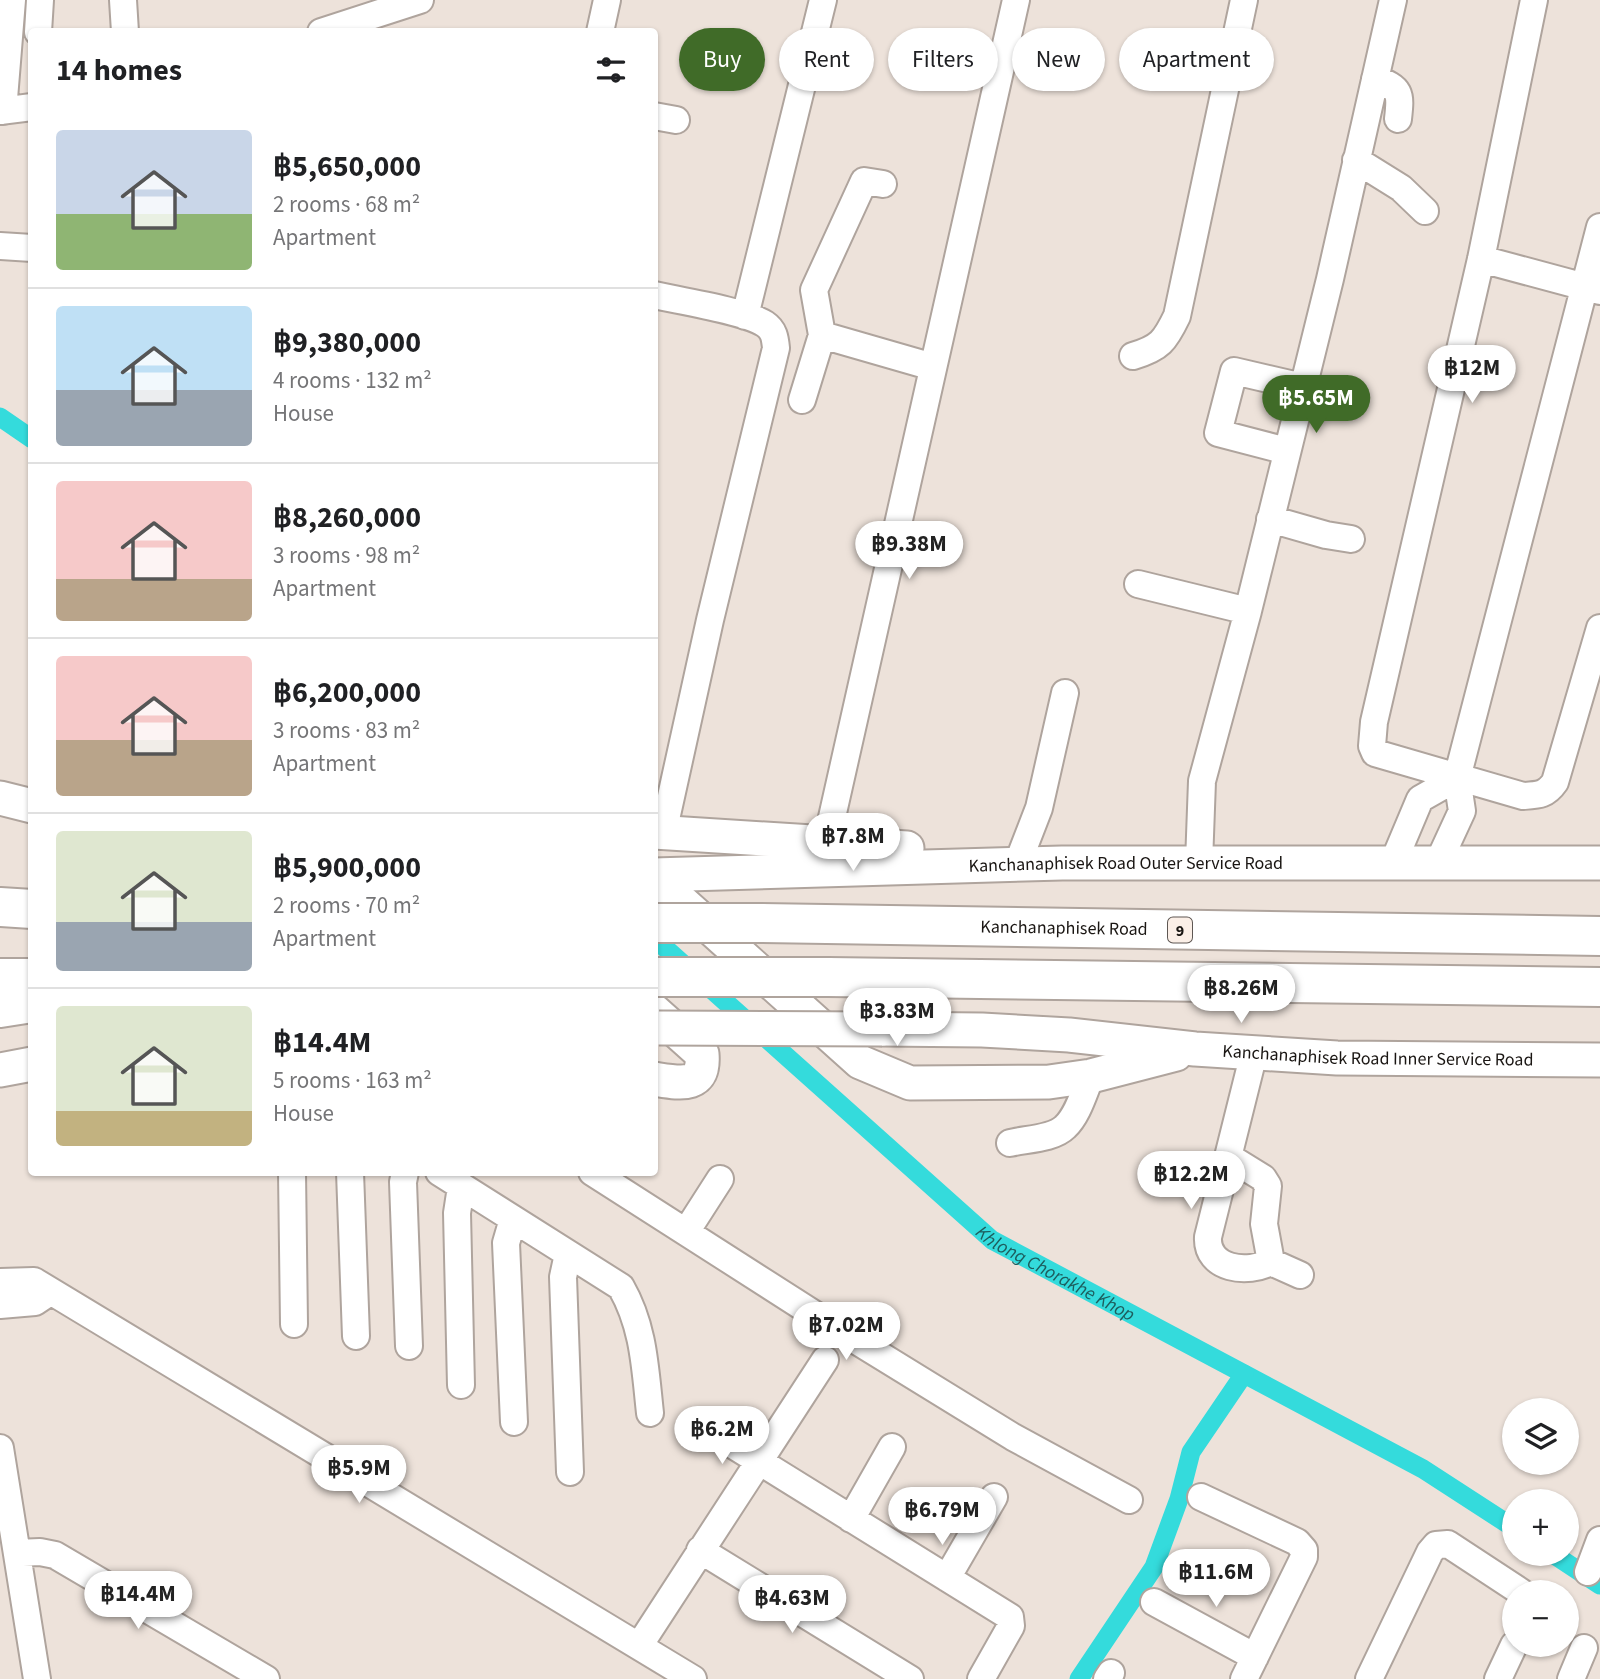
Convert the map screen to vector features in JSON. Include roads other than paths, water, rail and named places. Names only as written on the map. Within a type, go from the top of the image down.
[{"type":"highway","points":[[0,907],[28,909]]},
{"type":"highway","name":"Kanchanaphisek Road","points":[[658,923],[1600,936]]},
{"type":"highway","points":[[0,924],[28,924]]},
{"type":"highway","points":[[658,977],[1600,988]]},
{"type":"highway","points":[[0,978],[28,978]]},
{"type":"highway","points":[[0,1008],[28,1004]]},
{"type":"main road","points":[[0,798],[28,805]]},
{"type":"main road","points":[[659,833],[826,844],[1022,852],[1062,863]]},
{"type":"main road","name":"Kanchanaphisek Road Outer Service Road","points":[[663,875],[1062,863],[1600,863]]},
{"type":"main road","points":[[663,875],[860,1062],[910,1083],[1049,1082],[1091,1076],[1195,1049]]},
{"type":"main road","name":"Kanchanaphisek Road Inner Service Road","points":[[658,1022],[982,1030],[1069,1035],[1255,1053],[1429,1059],[1600,1060]]},
{"type":"main road","points":[[658,1023],[702,1054],[703,1064],[701,1073],[695,1080],[675,1083],[658,1080]]},
{"type":"main road","points":[[0,1070],[28,1065]]},
{"type":"street","points":[[12,0],[2,111],[28,108]]},
{"type":"street","points":[[38,28],[40,0]]},
{"type":"street","points":[[123,0],[125,28]]},
{"type":"street","points":[[348,28],[381,23],[420,0]]},
{"type":"street","points":[[601,28],[607,0]]},
{"type":"street","points":[[745,316],[823,0]]},
{"type":"street","points":[[826,844],[1016,0]]},
{"type":"street","points":[[1133,356],[1151,351],[1166,339],[1177,316],[1244,0]]},
{"type":"street","points":[[1199,863],[1202,781],[1248,611],[1303,387],[1393,0]]},
{"type":"street","points":[[1534,0],[1481,259],[1374,722],[1372,746],[1375,752],[1384,757],[1523,796],[1548,792],[1555,782],[1600,628]]},
{"type":"street","points":[[1375,79],[1391,84],[1398,91],[1398,119]]},
{"type":"street","points":[[1356,160],[1401,188],[1425,211]]},
{"type":"street","points":[[802,401],[822,335],[814,290],[864,181],[883,184]]},
{"type":"street","points":[[1438,863],[1462,811],[1457,778],[1592,288],[1600,227]]},
{"type":"street","points":[[0,246],[28,248]]},
{"type":"street","points":[[1481,259],[1592,288]]},
{"type":"street","points":[[658,296],[745,316],[765,324],[774,334],[776,348],[659,833]]},
{"type":"street","points":[[822,335],[933,367]]},
{"type":"street","points":[[1287,451],[1218,433],[1234,371],[1303,387]]},
{"type":"street","points":[[1270,519],[1326,535],[1351,539]]},
{"type":"street","points":[[1138,584],[1248,611]]},
{"type":"street","points":[[1022,852],[1039,808],[1065,693]]},
{"type":"street","points":[[1393,863],[1420,799],[1457,778]]},
{"type":"street","points":[[1255,1053],[1208,1237],[1208,1248],[1215,1259],[1239,1269],[1260,1268],[1271,1262]]},
{"type":"street","points":[[1010,1143],[1064,1129],[1073,1116],[1091,1076]]},
{"type":"street","points":[[1229,1157],[1263,1178],[1268,1186],[1264,1224],[1271,1262]]},
{"type":"street","points":[[292,1176],[294,1324]]},
{"type":"street","points":[[350,1176],[356,1336]]},
{"type":"street","points":[[404,1176],[409,1346]]},
{"type":"street","points":[[445,1176],[621,1287],[633,1309],[640,1334],[650,1413]]},
{"type":"street","points":[[599,1176],[831,1325],[1013,1437],[1129,1500]]},
{"type":"street","points":[[686,1233],[720,1179]]},
{"type":"street","points":[[461,1187],[457,1213],[461,1385]]},
{"type":"street","points":[[513,1219],[506,1243],[514,1422]]},
{"type":"street","points":[[568,1254],[563,1277],[570,1472]]},
{"type":"street","points":[[1271,1262],[1300,1275]]},
{"type":"street","points":[[0,1282],[34,1281],[693,1679]]},
{"type":"street","points":[[0,1305],[36,1302],[50,1292]]},
{"type":"street","points":[[639,1646],[825,1360]]},
{"type":"street","points":[[712,1432],[1010,1617],[1011,1626],[981,1679]]},
{"type":"street","points":[[850,1519],[892,1447]]},
{"type":"street","points":[[0,1448],[6,1520],[17,1553],[37,1679]]},
{"type":"street","points":[[947,1578],[994,1497]]},
{"type":"street","points":[[1154,1602],[1249,1668],[1304,1557],[1304,1550],[1297,1542],[1201,1497]]},
{"type":"street","points":[[1588,1572],[1600,1540]]},
{"type":"street","points":[[1368,1679],[1430,1552],[1436,1545],[1448,1544],[1503,1580]]},
{"type":"street","points":[[700,1550],[910,1679]]},
{"type":"street","points":[[17,1553],[40,1552],[55,1555],[266,1679]]},
{"type":"street","points":[[1571,1679],[1584,1648]]},
{"type":"street","points":[[1498,1679],[1508,1657]]},
{"type":"waterway","name":"Khlong Chorakhe Khop","points":[[0,417],[28,436]]},
{"type":"waterway","name":"Khlong Chorakhe Khop","points":[[658,942],[992,1240],[1423,1469],[1502,1520]]},
{"type":"waterway","points":[[1079,1679],[1154,1567],[1179,1499],[1191,1452],[1244,1374]]},
{"type":"waterway","name":"Khlong Chorakhe Khop","points":[[1571,1566],[1600,1585]]}]
